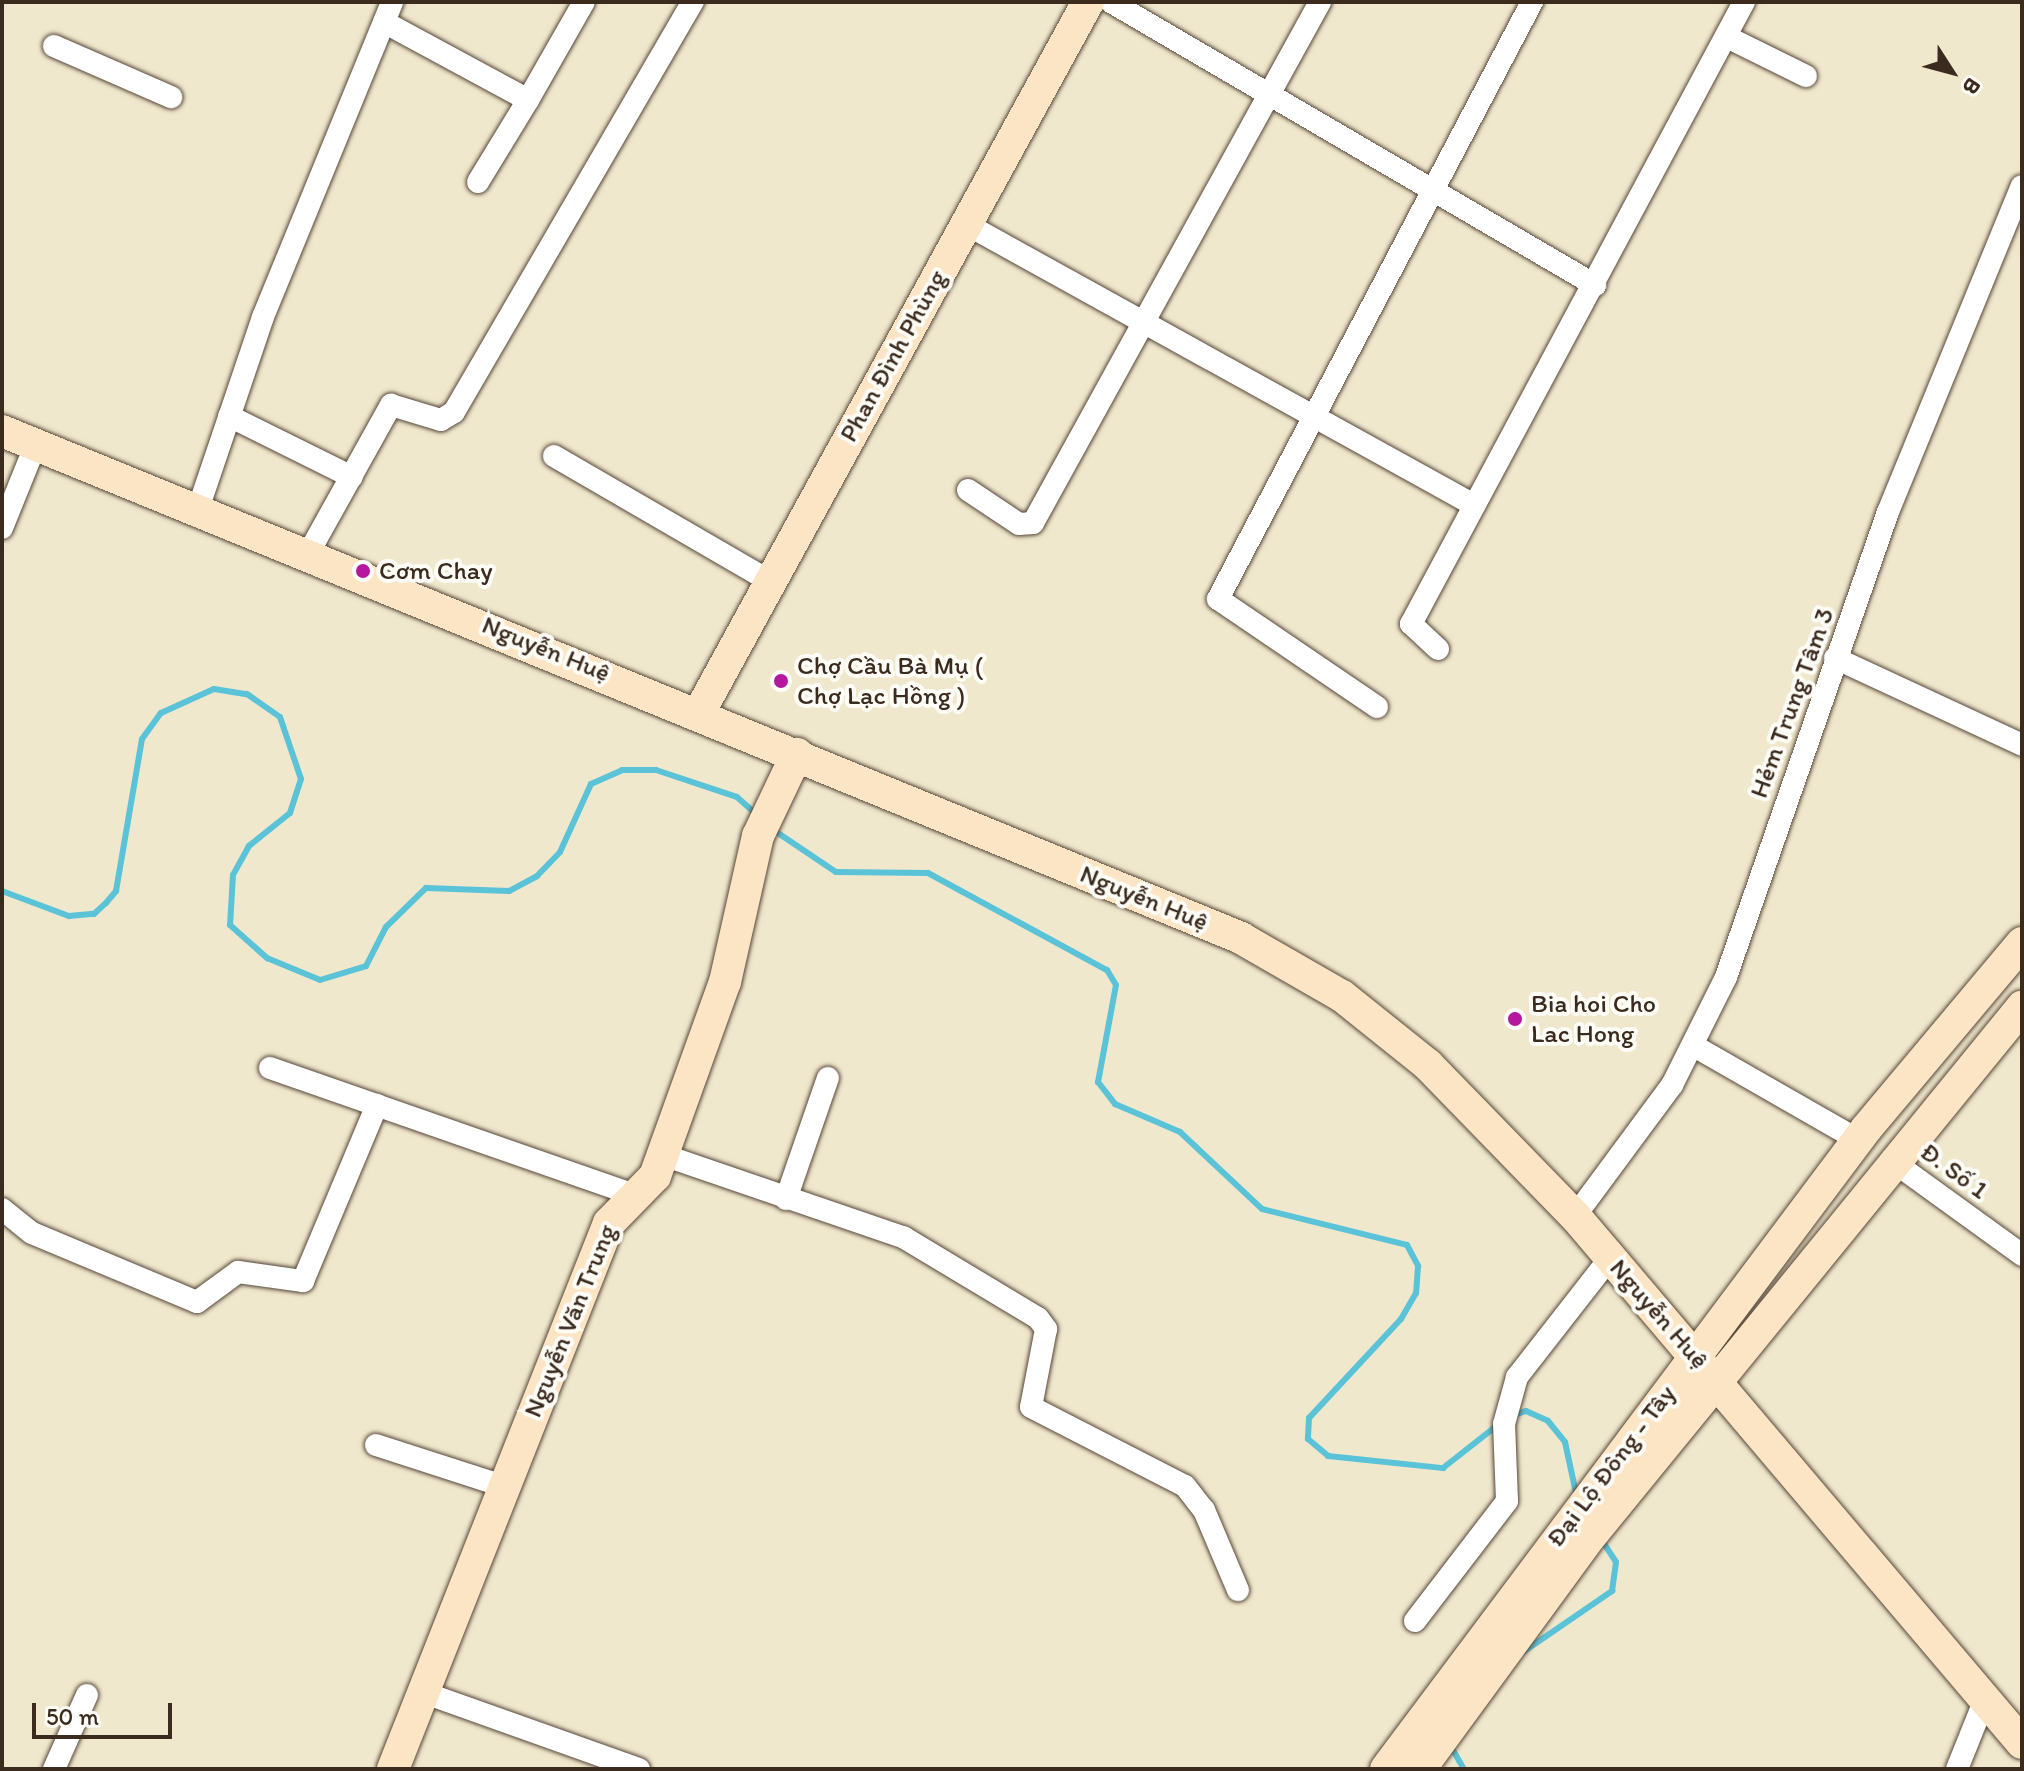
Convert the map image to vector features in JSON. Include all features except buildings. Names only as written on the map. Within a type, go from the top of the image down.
[{"type":"street","points":[[478,182],[584,2]]},
{"type":"street","points":[[308,554],[391,405],[441,420],[454,412],[693,2]]},
{"type":"street","name":"Phan Đình Phùng","points":[[700,711],[1088,2]]},
{"type":"street","points":[[1111,2],[1434,194],[1595,285]]},
{"type":"street","points":[[968,490],[1019,524],[1033,523],[1272,96],[1320,2]]},
{"type":"street","points":[[1377,707],[1218,599],[1434,194],[1532,2]]},
{"type":"street","points":[[1438,649],[1411,624],[1744,2]]},
{"type":"street","points":[[198,509],[229,416],[388,12],[528,100]]},
{"type":"street","points":[[1727,37],[1806,76]]},
{"type":"street","points":[[54,46],[171,97]]},
{"type":"street","name":"Hẻm Trung Tâm 3","points":[[1575,1216],[1694,1046],[1726,977],[1835,658],[2022,186]]},
{"type":"street","points":[[966,224],[1317,414],[1474,505]]},
{"type":"street","points":[[229,416],[352,477]]},
{"type":"street","name":"Nguyễn Huệ","points":[[2,431],[700,711],[1279,958],[1391,1031],[1575,1216],[2022,1743]]},
{"type":"street","points":[[2,528],[36,444]]},
{"type":"street","points":[[554,456],[770,581]]},
{"type":"street","points":[[1835,658],[2022,745]]},
{"type":"street","name":"Nguyễn Văn Trung","points":[[393,1769],[428,1694],[612,1216],[640,1197],[663,1155],[725,982],[758,836],[797,754]]},
{"type":"street","name":"Đại Lộ Đông - Tây","points":[[1386,1769],[1693,1354],[1858,1140],[2022,943]]},
{"type":"street","name":"Đại Lộ Đông - Tây","points":[[1420,1769],[1597,1528],[1891,1160],[2022,1007]]},
{"type":"street","points":[[1694,1046],[1858,1140]]},
{"type":"street","points":[[270,1068],[640,1197]]},
{"type":"street","points":[[786,1199],[828,1078]]},
{"type":"street","points":[[2,1209],[32,1233],[197,1302],[238,1272],[303,1281],[377,1105]]},
{"type":"street","points":[[663,1155],[903,1237],[1038,1318],[1046,1329],[1031,1407],[1185,1486],[1204,1510],[1238,1590]]},
{"type":"street","name":"Đ. Số 1","points":[[1891,1160],[2022,1255]]},
{"type":"street","points":[[1415,1621],[1507,1501],[1504,1424],[1508,1395],[1555,1322],[1610,1258]]},
{"type":"street","points":[[376,1445],[506,1487]]},
{"type":"street","points":[[428,1694],[639,1769]]},
{"type":"street","points":[[54,1769],[87,1695]]},
{"type":"street","points":[[1957,1769],[1986,1697]]},
{"type":"waterway","points":[[2,891],[69,916],[94,914],[106,903],[116,891],[142,739],[161,713],[214,689],[247,694],[280,717],[301,779],[290,813],[249,846],[233,875],[230,925],[267,958],[320,980],[366,966],[386,927],[426,888],[509,891],[537,876],[560,852],[591,784],[622,770],[656,770],[737,797],[758,816]]},
{"type":"waterway","points":[[772,829],[836,872],[928,873],[1107,970],[1116,985],[1098,1082],[1115,1104],[1180,1132],[1262,1209],[1407,1245],[1418,1266],[1416,1293],[1401,1319],[1309,1418],[1308,1439],[1328,1456],[1443,1468],[1499,1424]]},
{"type":"waterway","points":[[1512,1416],[1526,1411],[1548,1421],[1565,1442],[1577,1498]]},
{"type":"waterway","points":[[1520,1654],[1612,1591],[1616,1562],[1601,1539]]},
{"type":"waterway","points":[[1450,1745],[1464,1769]]},
{"type":"place","name":"Cơm Chay","points":[[363,571]]},
{"type":"place","name":"Chợ Cầu Bà Mụ ( Chợ Lạc Hồng )","points":[[781,681]]},
{"type":"place","name":"Bia hoi Cho Lac Hong","points":[[1515,1019]]}]
